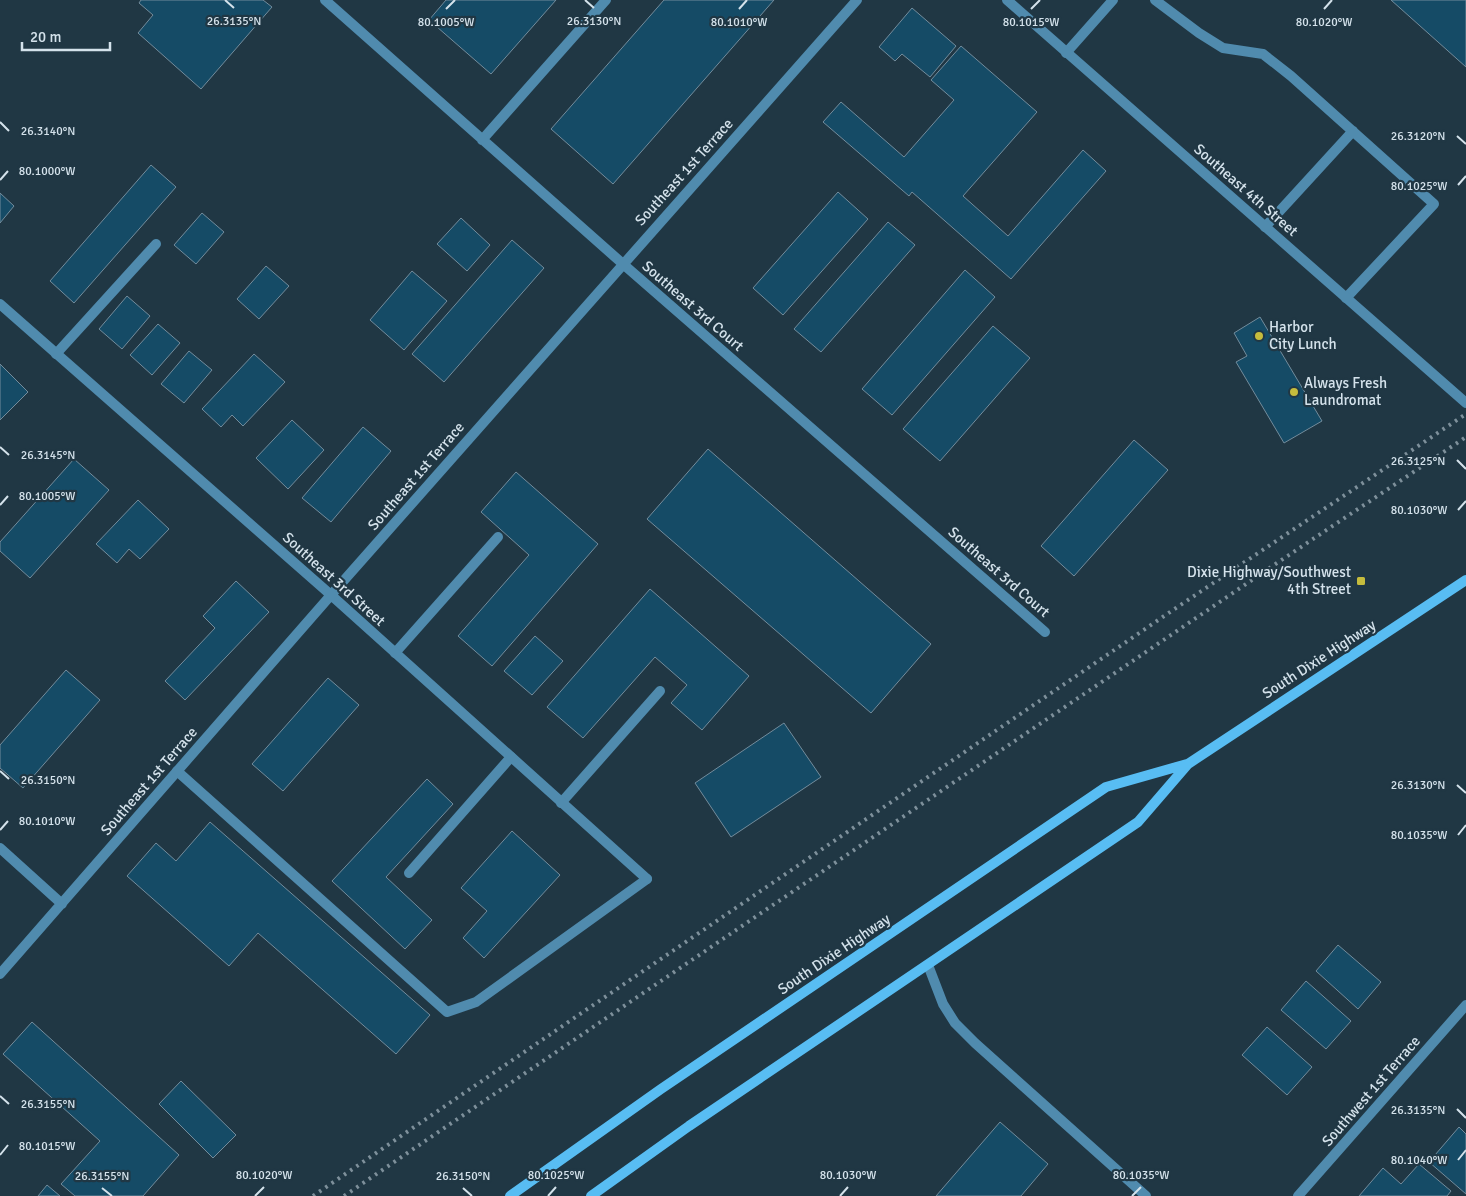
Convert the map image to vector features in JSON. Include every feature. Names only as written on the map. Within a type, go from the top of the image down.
[{"type":"main road","name":"South Dixie Highway","points":[[591,1196],[689,1126],[1138,822],[1188,764],[1466,580]]},
{"type":"main road","name":"South Dixie Highway","points":[[510,1196],[661,1089],[1106,787],[1188,764]]},
{"type":"street","name":"Southeast 3rd Court","points":[[325,0],[623,264],[1045,632]]},
{"type":"street","points":[[482,140],[606,0]]},
{"type":"street","name":"Southeast 1st Terrace","points":[[0,974],[331,595],[856,0]]},
{"type":"street","name":"Southeast 4th Street","points":[[1007,0],[1466,403]]},
{"type":"street","points":[[1066,53],[1113,0]]},
{"type":"street","points":[[1155,0],[1199,33],[1223,48],[1263,54],[1291,76],[1434,204],[1346,298]]},
{"type":"street","points":[[1265,227],[1353,131]]},
{"type":"street","points":[[56,354],[156,244]]},
{"type":"street","name":"Southeast 3rd Street","points":[[0,304],[331,595],[646,879],[476,1002],[447,1012],[177,771]]},
{"type":"street","points":[[395,653],[498,537]]},
{"type":"street","points":[[561,803],[660,691]]},
{"type":"street","points":[[409,873],[511,757]]},
{"type":"street","points":[[0,848],[62,904]]},
{"type":"street","points":[[928,965],[943,1004],[955,1023],[1146,1196]]},
{"type":"street","name":"Southwest 1st Terrace","points":[[1298,1196],[1466,1005]]},
{"type":"building","points":[[141,0],[263,0],[272,7],[201,89],[138,33],[153,15],[139,3]]},
{"type":"building","points":[[446,0],[556,0],[491,74],[429,20]]},
{"type":"building","points":[[664,0],[774,0],[613,184],[551,129]]},
{"type":"building","points":[[1391,0],[1466,0],[1466,67]]},
{"type":"building","points":[[912,8],[956,46],[930,77],[902,54],[895,61],[879,47]]},
{"type":"building","points":[[961,46],[1037,112],[963,196],[1008,236],[1083,150],[1106,171],[1011,279],[912,192],[909,196],[823,122],[841,102],[904,157],[954,100],[931,80]]},
{"type":"building","points":[[151,165],[176,187],[74,303],[50,281]]},
{"type":"building","points":[[838,192],[868,219],[783,315],[753,288]]},
{"type":"building","points":[[0,193],[14,206],[0,223]]},
{"type":"building","points":[[202,213],[224,232],[196,264],[174,245]]},
{"type":"building","points":[[461,218],[490,245],[467,271],[437,244]]},
{"type":"building","points":[[888,222],[915,245],[821,352],[794,329]]},
{"type":"building","points":[[512,240],[544,268],[444,382],[412,354]]},
{"type":"building","points":[[266,266],[289,286],[259,319],[237,299]]},
{"type":"building","points":[[965,270],[995,297],[892,415],[862,389]]},
{"type":"building","points":[[412,271],[447,301],[404,350],[370,320]]},
{"type":"building","points":[[127,296],[150,316],[122,349],[99,329]]},
{"type":"building","points":[[1260,317],[1322,421],[1284,443],[1236,362],[1247,356],[1234,333]]},
{"type":"building","points":[[158,324],[180,343],[152,375],[130,355]]},
{"type":"building","points":[[993,326],[1030,358],[940,461],[903,429]]},
{"type":"building","points":[[189,351],[212,370],[184,403],[161,384]]},
{"type":"building","points":[[254,354],[285,382],[243,426],[232,415],[221,427],[202,409]]},
{"type":"building","points":[[0,364],[28,392],[0,420]]},
{"type":"building","points":[[292,420],[324,450],[288,489],[256,458]]},
{"type":"building","points":[[363,427],[391,451],[331,522],[302,498]]},
{"type":"building","points":[[1134,440],[1168,470],[1074,576],[1041,546]]},
{"type":"building","points":[[708,449],[931,644],[871,713],[647,519]]},
{"type":"building","points":[[74,459],[109,490],[30,578],[0,551],[0,542]]},
{"type":"building","points":[[516,472],[598,544],[492,666],[458,636],[529,555],[481,512]]},
{"type":"building","points":[[138,500],[169,529],[140,559],[129,549],[117,563],[96,544]]},
{"type":"building","points":[[236,581],[269,612],[185,700],[165,681],[215,628],[203,616]]},
{"type":"building","points":[[650,589],[749,676],[702,730],[671,703],[687,685],[655,657],[583,738],[547,707]]},
{"type":"building","points":[[535,636],[563,661],[532,695],[504,671]]},
{"type":"building","points":[[66,670],[100,700],[23,788],[0,768],[0,745]]},
{"type":"building","points":[[328,678],[359,705],[283,791],[252,764]]},
{"type":"building","points":[[784,723],[821,777],[731,837],[695,783]]},
{"type":"building","points":[[427,779],[453,804],[386,877],[432,920],[405,949],[332,881]]},
{"type":"building","points":[[210,822],[430,1015],[396,1054],[258,933],[229,966],[127,876],[156,843],[176,861]]},
{"type":"building","points":[[512,831],[560,875],[484,958],[463,938],[487,911],[461,888]]},
{"type":"building","points":[[1338,945],[1381,982],[1358,1009],[1316,971]]},
{"type":"building","points":[[1306,981],[1351,1021],[1326,1049],[1281,1010]]},
{"type":"building","points":[[32,1022],[179,1155],[143,1196],[75,1196],[61,1184],[100,1141],[3,1054]]},
{"type":"building","points":[[1267,1027],[1312,1067],[1287,1095],[1242,1055]]},
{"type":"building","points":[[181,1081],[236,1135],[213,1158],[159,1104]]},
{"type":"building","points":[[1000,1122],[1048,1164],[1021,1196],[936,1196]]},
{"type":"building","points":[[1459,1127],[1466,1134],[1466,1194],[1429,1162]]},
{"type":"building","points":[[1419,1164],[1451,1191],[1447,1196],[1359,1196],[1383,1168],[1401,1184]]},
{"type":"building","points":[[47,1185],[60,1196],[38,1196]]},
{"type":"railway","points":[[313,1196],[1173,610],[1466,414]]},
{"type":"railway","points":[[344,1196],[1280,561],[1466,437]]},
{"type":"place","name":"Harbor City Lunch","points":[[1259,336]]},
{"type":"place","name":"Always Fresh Laundromat","points":[[1294,392]]},
{"type":"place","name":"Dixie Highway/Southwest 4th Street","points":[[1361,581]]}]
